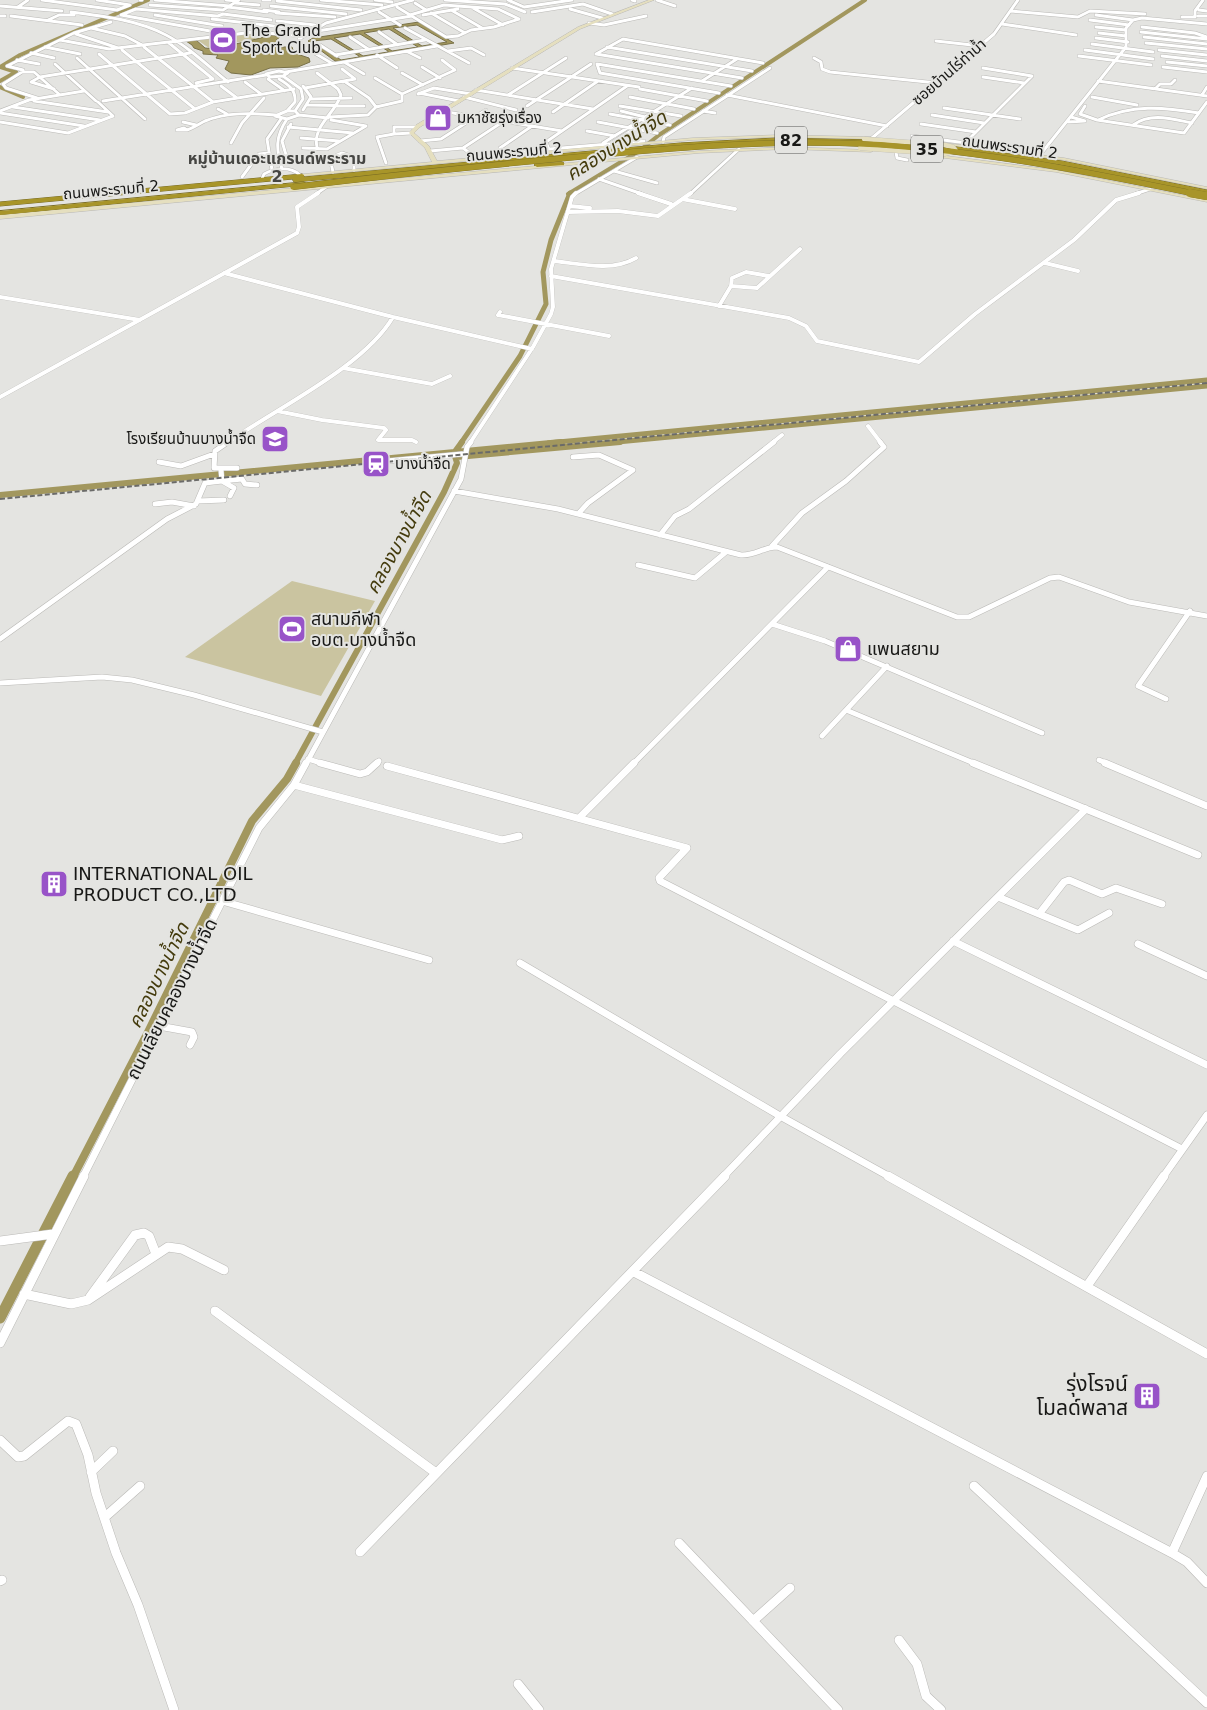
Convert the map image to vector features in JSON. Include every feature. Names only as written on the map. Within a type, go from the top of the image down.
[{"type":"highway","name":"82","points":[[0,210],[372,174],[704,146],[840,143],[931,149],[1014,158],[1207,194]]},
{"type":"highway","name":"ถนนพระรามที่ 2","points":[[0,210],[631,154],[645,146],[764,144],[887,146],[1022,161],[1153,185]]},
{"type":"highway","points":[[458,168],[536,154]]},
{"type":"highway","points":[[458,168],[562,164]]},
{"type":"highway","points":[[1153,185],[1207,194]]},
{"type":"highway","points":[[1153,185],[1207,194]]},
{"type":"main road","name":"ถนนพระรามที่ 2","points":[[0,210],[262,179],[502,155],[536,154],[603,146],[645,146],[657,142],[693,139],[778,136],[872,138],[964,144],[1040,155],[1207,194]]},
{"type":"main road","points":[[693,139],[864,139],[946,145],[956,151],[944,154],[860,148],[765,147],[699,152]]},
{"type":"main road","name":"ถนนพระรามที่ 2","points":[[0,210],[326,187],[616,159],[631,154],[739,149],[831,149],[896,152],[1153,185]]},
{"type":"street","points":[[3,0],[2,3],[94,16],[156,31],[174,40],[228,82]]},
{"type":"street","points":[[0,7],[17,5],[28,0]]},
{"type":"street","points":[[42,0],[117,10],[130,5],[97,0]]},
{"type":"street","points":[[155,0],[269,12]]},
{"type":"street","points":[[226,0],[259,5]]},
{"type":"street","points":[[263,0],[270,0]]},
{"type":"street","points":[[320,0],[382,5]]},
{"type":"street","points":[[375,0],[392,2]]},
{"type":"street","points":[[275,20],[288,15],[332,18],[401,0]]},
{"type":"street","points":[[447,0],[495,2],[525,12],[583,4],[612,14]]},
{"type":"street","points":[[508,0],[526,7],[572,0]]},
{"type":"street","points":[[411,134],[417,127],[464,97],[589,23],[636,2],[651,0],[662,6]]},
{"type":"street","points":[[657,0],[675,6]]},
{"type":"street","name":"ซอยบ้านไร่ท่าน้ำ","points":[[872,138],[981,46],[1002,24],[1018,0]]},
{"type":"street","points":[[1011,11],[1074,16],[1081,16],[1090,11],[1194,18],[1195,11],[1205,0]]},
{"type":"street","points":[[47,20],[87,1]]},
{"type":"street","points":[[277,1],[360,10]]},
{"type":"street","points":[[306,15],[326,1]]},
{"type":"street","points":[[333,64],[301,45],[299,41],[309,31],[326,23],[414,1],[426,10]]},
{"type":"street","points":[[397,8],[445,37],[458,36],[482,28],[503,25],[518,19],[499,9],[444,4],[437,1]]},
{"type":"street","points":[[150,5],[220,10],[237,2]]},
{"type":"street","points":[[361,4],[376,7]]},
{"type":"street","points":[[412,16],[444,4]]},
{"type":"street","points":[[27,5],[97,20]]},
{"type":"street","points":[[271,6],[346,14]]},
{"type":"street","points":[[0,7],[17,11]]},
{"type":"street","points":[[60,40],[100,48],[120,49],[187,38],[254,32],[316,35],[371,23],[474,7],[503,25]]},
{"type":"street","points":[[570,9],[602,18]]},
{"type":"street","points":[[27,10],[106,15]]},
{"type":"street","points":[[210,31],[120,15],[132,10],[217,16]]},
{"type":"street","points":[[132,10],[222,26]]},
{"type":"street","points":[[264,10],[332,17]]},
{"type":"street","points":[[451,10],[482,28]]},
{"type":"street","points":[[1199,10],[1207,11]]},
{"type":"street","points":[[379,12],[400,25]]},
{"type":"street","points":[[276,13],[322,20]]},
{"type":"street","points":[[431,13],[464,33]]},
{"type":"street","points":[[190,28],[222,14],[315,25]]},
{"type":"street","points":[[265,26],[282,14]]},
{"type":"street","points":[[1090,14],[1132,20],[1146,18],[1207,24]]},
{"type":"street","points":[[0,16],[5,16]]},
{"type":"street","points":[[11,16],[82,25]]},
{"type":"street","points":[[589,23],[607,25],[646,16]]},
{"type":"street","points":[[1198,16],[1207,16]]},
{"type":"street","points":[[361,17],[403,48]]},
{"type":"street","points":[[211,18],[309,31],[329,31]]},
{"type":"street","points":[[303,24],[310,19]]},
{"type":"street","points":[[1090,20],[1129,25]]},
{"type":"street","points":[[1128,42],[1126,30],[1132,20]]},
{"type":"street","points":[[1168,20],[1168,25]]},
{"type":"street","points":[[23,70],[6,66],[44,46],[102,22],[115,23],[147,31],[167,42],[213,79],[193,85]]},
{"type":"street","points":[[341,22],[356,32]]},
{"type":"street","points":[[1190,28],[1192,22]]},
{"type":"street","points":[[1002,24],[1052,31],[1065,29]]},
{"type":"street","points":[[1038,29],[1048,25]]},
{"type":"street","points":[[90,27],[118,34],[143,46],[213,102]]},
{"type":"street","points":[[1096,27],[1126,30]]},
{"type":"street","points":[[1142,27],[1195,33],[1207,38]]},
{"type":"street","points":[[323,28],[334,35]]},
{"type":"street","points":[[406,28],[469,64]]},
{"type":"street","points":[[1058,30],[1076,35]]},
{"type":"street","points":[[1141,32],[1207,38]]},
{"type":"street","points":[[1099,33],[1126,36]]},
{"type":"street","points":[[74,34],[105,41],[120,49],[195,109]]},
{"type":"street","points":[[1169,45],[1174,35]]},
{"type":"street","points":[[350,37],[397,68]]},
{"type":"street","points":[[1144,37],[1207,44]]},
{"type":"street","points":[[1096,38],[1128,42]]},
{"type":"street","points":[[1182,69],[1197,38]]},
{"type":"street","points":[[742,78],[596,54],[625,39],[763,64]]},
{"type":"street","points":[[335,55],[425,40]]},
{"type":"street","points":[[936,41],[981,46]]},
{"type":"street","points":[[1040,155],[1068,122],[1075,108],[1116,60],[1128,42]]},
{"type":"street","points":[[1146,43],[1207,49]]},
{"type":"street","points":[[320,44],[340,58]]},
{"type":"street","points":[[1092,44],[1153,52]]},
{"type":"street","points":[[44,46],[80,54]]},
{"type":"street","points":[[267,77],[272,71],[286,72],[437,46]]},
{"type":"street","points":[[607,47],[752,71]]},
{"type":"street","points":[[447,51],[471,48],[484,55]]},
{"type":"street","points":[[1084,50],[1153,59]]},
{"type":"street","points":[[1159,50],[1207,55]]},
{"type":"street","points":[[408,52],[420,58]]},
{"type":"street","points":[[30,53],[54,58]]},
{"type":"street","points":[[99,54],[170,114],[180,114],[213,102],[262,96],[294,89]]},
{"type":"street","points":[[54,89],[31,82],[40,76],[190,54]]},
{"type":"street","points":[[1079,56],[1151,65]]},
{"type":"street","points":[[1162,56],[1207,60]]},
{"type":"street","points":[[77,58],[145,118]]},
{"type":"street","points":[[508,95],[566,58]]},
{"type":"street","points":[[814,58],[821,62],[823,70],[830,72],[937,83]]},
{"type":"street","points":[[17,60],[39,64]]},
{"type":"street","points":[[402,94],[440,78],[455,69],[442,60]]},
{"type":"street","points":[[463,148],[471,154],[502,155],[603,146],[615,139],[627,128],[659,113],[739,60]]},
{"type":"street","points":[[344,62],[364,74]]},
{"type":"street","points":[[1167,62],[1207,66]]},
{"type":"street","points":[[0,122],[66,133],[113,116],[55,64]]},
{"type":"street","points":[[526,106],[591,64]]},
{"type":"street","points":[[719,93],[602,73],[597,64],[731,86]]},
{"type":"street","points":[[422,67],[440,78]]},
{"type":"street","points":[[1163,67],[1207,72]]},
{"type":"street","points":[[512,68],[640,88],[707,101]]},
{"type":"street","points":[[663,142],[664,137],[770,68]]},
{"type":"street","points":[[964,144],[1032,76],[983,68]]},
{"type":"street","points":[[305,88],[356,78],[342,69]]},
{"type":"street","points":[[37,98],[6,88],[3,84],[26,72],[34,72],[60,94]]},
{"type":"street","points":[[97,102],[193,85],[283,76],[288,74],[286,72]]},
{"type":"street","points":[[316,147],[314,138],[319,128],[341,98],[338,88],[317,73]]},
{"type":"street","points":[[402,73],[422,85]]},
{"type":"street","points":[[587,131],[615,139],[621,138],[653,112],[690,88],[717,74]]},
{"type":"street","points":[[283,76],[301,89],[303,99],[295,111]]},
{"type":"street","points":[[290,76],[305,88],[311,99]]},
{"type":"street","points":[[267,77],[285,91]]},
{"type":"street","points":[[276,77],[294,89]]},
{"type":"street","points":[[984,77],[1024,83]]},
{"type":"street","points":[[375,78],[402,94]]},
{"type":"street","points":[[1155,89],[1160,84],[1171,84],[1174,80]]},
{"type":"street","points":[[344,81],[369,98],[376,107]]},
{"type":"street","points":[[553,112],[598,81]]},
{"type":"street","points":[[1098,81],[1207,96]]},
{"type":"street","points":[[245,82],[262,96]]},
{"type":"street","points":[[221,86],[237,98]]},
{"type":"street","points":[[550,151],[546,142],[627,86]]},
{"type":"street","points":[[1202,95],[1207,87]]},
{"type":"street","points":[[459,101],[419,94],[434,88],[471,94]]},
{"type":"street","points":[[287,111],[295,102],[294,89]]},
{"type":"street","points":[[476,90],[593,109]]},
{"type":"street","points":[[0,112],[37,98],[84,91]]},
{"type":"street","points":[[328,118],[368,115],[376,107],[402,100],[402,94]]},
{"type":"street","points":[[727,95],[887,126]]},
{"type":"street","points":[[231,144],[242,123],[252,113],[262,96]]},
{"type":"street","points":[[464,97],[516,110]]},
{"type":"street","points":[[630,97],[694,109]]},
{"type":"street","points":[[1092,97],[1198,113]]},
{"type":"street","points":[[311,99],[351,98]]},
{"type":"street","points":[[303,110],[308,106],[311,99]]},
{"type":"street","points":[[29,100],[109,113]]},
{"type":"street","points":[[1071,117],[1184,133],[1207,102]]},
{"type":"street","points":[[308,106],[364,106]]},
{"type":"street","points":[[620,106],[681,116]]},
{"type":"street","points":[[1085,106],[1080,114],[1097,120],[1121,109],[1144,106]]},
{"type":"street","points":[[13,107],[101,120]]},
{"type":"street","points":[[944,108],[1020,119]]},
{"type":"street","points":[[218,109],[227,114]]},
{"type":"street","points":[[420,141],[441,138],[486,110]]},
{"type":"street","points":[[195,124],[188,131],[177,131],[195,124],[227,114],[276,114],[295,111],[299,115]]},
{"type":"street","points":[[621,111],[670,125]]},
{"type":"street","points":[[703,111],[715,113]]},
{"type":"street","points":[[0,112],[85,126]]},
{"type":"street","points":[[441,112],[562,131]]},
{"type":"street","points":[[276,114],[281,118],[287,119],[299,115],[328,118],[366,126],[326,149],[316,147],[303,148]]},
{"type":"street","points":[[610,114],[641,120]]},
{"type":"street","points":[[932,115],[984,123]]},
{"type":"street","points":[[272,170],[267,139],[269,132],[281,118]]},
{"type":"street","points":[[1133,125],[1138,120],[1155,118],[1192,123]]},
{"type":"street","points":[[282,169],[275,141],[276,134],[287,119]]},
{"type":"street","points":[[1068,122],[1078,123],[1085,120]]},
{"type":"street","points":[[183,122],[195,124]]},
{"type":"street","points":[[286,155],[282,141],[292,122]]},
{"type":"street","points":[[392,122],[394,134]]},
{"type":"street","points":[[430,151],[463,148],[504,122]]},
{"type":"street","points":[[598,122],[657,133]]},
{"type":"street","points":[[921,124],[976,132]]},
{"type":"street","points":[[502,155],[500,148],[532,126]]},
{"type":"street","points":[[288,127],[319,128],[353,134]]},
{"type":"street","points":[[394,127],[417,127]]},
{"type":"street","points":[[638,135],[645,131]]},
{"type":"street","points":[[386,162],[377,138],[394,134],[411,134],[430,151],[435,162]]},
{"type":"street","points":[[912,136],[990,146]]},
{"type":"street","points":[[301,138],[339,141]]},
{"type":"street","points":[[610,142],[645,146]]},
{"type":"street","points":[[569,209],[618,211],[658,216],[682,200],[718,171],[739,149]]},
{"type":"street","points":[[896,152],[897,158],[906,160]]},
{"type":"street","points":[[242,177],[259,154],[269,153]]},
{"type":"street","points":[[333,172],[330,158],[340,154],[354,157],[354,170]]},
{"type":"street","name":"ถนนเลียบคลองบางน้ำจืด","points":[[0,1342],[24,1294],[50,1234],[159,1026],[262,822],[294,785],[321,732],[463,475],[466,447],[531,349],[553,307],[551,276],[574,194],[614,171],[631,154]]},
{"type":"street","points":[[262,179],[264,174],[272,170],[292,170],[300,175]]},
{"type":"street","points":[[614,171],[656,183]]},
{"type":"street","points":[[599,179],[671,204]]},
{"type":"street","points":[[551,276],[797,320],[809,328],[817,340],[917,362],[975,314],[1074,240],[1116,200],[1153,185]]},
{"type":"street","points":[[0,397],[297,233],[300,228],[296,210],[297,206],[326,187]]},
{"type":"street","points":[[682,200],[735,210]]},
{"type":"street","points":[[569,209],[590,208]]},
{"type":"street","points":[[731,286],[757,288],[800,249]]},
{"type":"street","points":[[554,261],[602,266],[624,265],[636,258]]},
{"type":"street","points":[[1045,263],[1078,271]]},
{"type":"street","points":[[224,273],[393,317],[531,349]]},
{"type":"street","points":[[719,306],[731,286],[732,278],[742,273],[770,276]]},
{"type":"street","points":[[0,297],[140,320]]},
{"type":"street","points":[[500,312],[498,315],[608,336]]},
{"type":"street","points":[[230,496],[234,488],[213,467],[214,454],[220,447],[343,368],[385,330],[393,317]]},
{"type":"street","points":[[343,368],[432,384],[443,382],[450,376]]},
{"type":"street","points":[[277,410],[322,420],[384,428],[386,430],[378,444]]},
{"type":"street","points":[[454,490],[578,514],[724,554],[751,557],[772,546],[802,514],[846,481],[884,447],[868,426]]},
{"type":"street","points":[[660,535],[676,516],[689,509],[782,435]]},
{"type":"street","points":[[378,444],[412,440],[416,442]]},
{"type":"street","points":[[378,444],[394,443],[396,446]]},
{"type":"street","points":[[160,462],[181,466],[201,457],[214,454]]},
{"type":"street","points":[[387,461],[462,454]]},
{"type":"street","points":[[573,457],[599,455],[633,470],[588,502],[578,514]]},
{"type":"street","points":[[0,639],[167,519],[196,503],[205,483],[237,468]]},
{"type":"street","points":[[222,475],[242,479],[245,484],[257,484]]},
{"type":"street","points":[[154,504],[224,500]]},
{"type":"street","points":[[772,546],[784,549],[826,569],[957,617],[968,617],[1050,578],[1059,577],[1114,598],[1139,605],[1207,616]]},
{"type":"street","points":[[638,565],[695,578],[724,554]]},
{"type":"street","points":[[580,817],[826,569]]},
{"type":"street","points":[[1166,699],[1138,686],[1189,613]]},
{"type":"street","points":[[772,624],[825,641],[1042,733]]},
{"type":"street","points":[[822,736],[886,666]]},
{"type":"street","points":[[0,683],[102,676],[125,678],[194,694],[321,732]]},
{"type":"street","points":[[846,710],[1198,855]]},
{"type":"street","points":[[308,759],[360,774],[368,772],[379,762]]},
{"type":"street","points":[[1099,760],[1207,806]]},
{"type":"street","points":[[386,766],[580,817],[687,848],[662,872],[658,878],[660,881],[892,1002],[1182,1149]]},
{"type":"street","points":[[294,785],[502,840],[519,836]]},
{"type":"street","points":[[360,1552],[634,1272],[780,1116],[1086,809]]},
{"type":"street","points":[[1039,914],[1064,882],[1069,880],[1102,894],[1116,888],[1162,904]]},
{"type":"street","points":[[998,897],[1078,930],[1109,913]]},
{"type":"street","points":[[222,902],[429,960]]},
{"type":"street","points":[[953,941],[1207,1065]]},
{"type":"street","points":[[1138,944],[1207,976]]},
{"type":"street","points":[[520,963],[780,1116],[1207,1354]]},
{"type":"street","points":[[159,1026],[192,1032],[194,1036],[190,1045]]},
{"type":"street","points":[[1087,1286],[1207,1115]]},
{"type":"street","points":[[88,1300],[135,1235],[144,1233],[149,1236],[156,1254]]},
{"type":"street","points":[[0,1241],[50,1234]]},
{"type":"street","points":[[24,1294],[70,1304],[88,1300],[162,1249],[174,1246],[224,1270]]},
{"type":"street","points":[[634,1272],[1172,1553],[1187,1562],[1207,1583]]},
{"type":"street","points":[[215,1311],[436,1473]]},
{"type":"street","points":[[0,1440],[18,1457],[24,1456],[60,1425],[73,1421],[88,1455],[104,1517],[174,1710]]},
{"type":"street","points":[[91,1472],[112,1451]]},
{"type":"street","points":[[1172,1553],[1202,1492],[1207,1476]]},
{"type":"street","points":[[104,1517],[140,1486]]},
{"type":"street","points":[[974,1486],[1207,1702]]},
{"type":"street","points":[[679,1543],[838,1710]]},
{"type":"street","points":[[753,1622],[790,1588]]},
{"type":"street","points":[[900,1640],[917,1664],[926,1696],[941,1710]]},
{"type":"street","points":[[518,1684],[539,1710]]},
{"type":"shaded area","points":[[419,22],[454,43],[342,62],[335,61],[308,41],[313,38]],"holes":[[[417,25],[447,42],[422,46],[393,28]],[[389,29],[418,47],[392,51],[364,33]],[[360,34],[388,52],[363,56],[334,38]],[[331,39],[359,57],[341,60],[313,41]]]},
{"type":"shaded area","name":"The Grand Sport Club","points":[[256,32],[255,39],[209,48],[196,39]]},
{"type":"shaded area","points":[[273,35],[280,37],[276,40],[282,43],[271,47],[292,47],[294,53],[309,58],[310,62],[298,67],[270,68],[251,75],[231,73],[225,69],[229,61],[216,58],[218,55],[203,54],[203,51],[194,48],[186,41],[195,39],[205,48],[215,49]]},
{"type":"shaded area","name":"สนามกีฬา อบต.บางน้ำจืด","points":[[292,581],[375,601],[321,696],[185,657]]},
{"type":"waterway","points":[[0,81],[16,72],[0,67],[20,55],[148,0]]},
{"type":"waterway","name":"คลองบางน้ำจืด","points":[[568,194],[639,151],[659,135],[865,0]]},
{"type":"waterway","points":[[0,87],[23,97]]},
{"type":"waterway","name":"คลองบางน้ำจืด","points":[[461,443],[520,356],[546,304],[543,272],[551,240],[570,193]]},
{"type":"waterway","points":[[548,443],[1207,380]]},
{"type":"waterway","points":[[607,443],[1207,386]]},
{"type":"waterway","name":"คลองบางน้ำจืด","points":[[455,452],[462,442]]},
{"type":"waterway","points":[[455,452],[561,442]]},
{"type":"waterway","points":[[457,457],[620,442]]},
{"type":"waterway","points":[[0,495],[455,452]]},
{"type":"waterway","name":"คลองบางน้ำจืด","points":[[295,764],[444,492],[457,463],[455,452]]},
{"type":"waterway","name":"คลองบางน้ำจืด","points":[[73,1177],[148,1032],[252,821],[287,779],[296,763]]},
{"type":"waterway","name":"คลองบางน้ำจืด","points":[[0,1318],[73,1176]]},
{"type":"railway","points":[[0,499],[1207,383]]},
{"type":"place","name":"The Grand Sport Club","points":[[223,40]]},
{"type":"place","name":"มหาชัยรุ่งเรื่อง","points":[[438,118]]},
{"type":"place","name":"โรงเรียนบ้านบางนํ้าจืด","points":[[275,439]]},
{"type":"place","name":"บางน้ำจืด","points":[[376,464]]},
{"type":"place","name":"สนามกีฬา อบต.บางน้ำจืด","points":[[292,629]]},
{"type":"place","name":"แพนสยาม","points":[[848,649]]},
{"type":"place","name":"INTERNATIONAL OIL PRODUCT CO.,LTD","points":[[54,884]]},
{"type":"place","name":"รุ่งโรจน์ โมลด์พลาส","points":[[1147,1396]]},
{"type":"district","name":"หมู่บ้านเดอะแกรนด์พระราม 2","points":[[277,167]]}]
